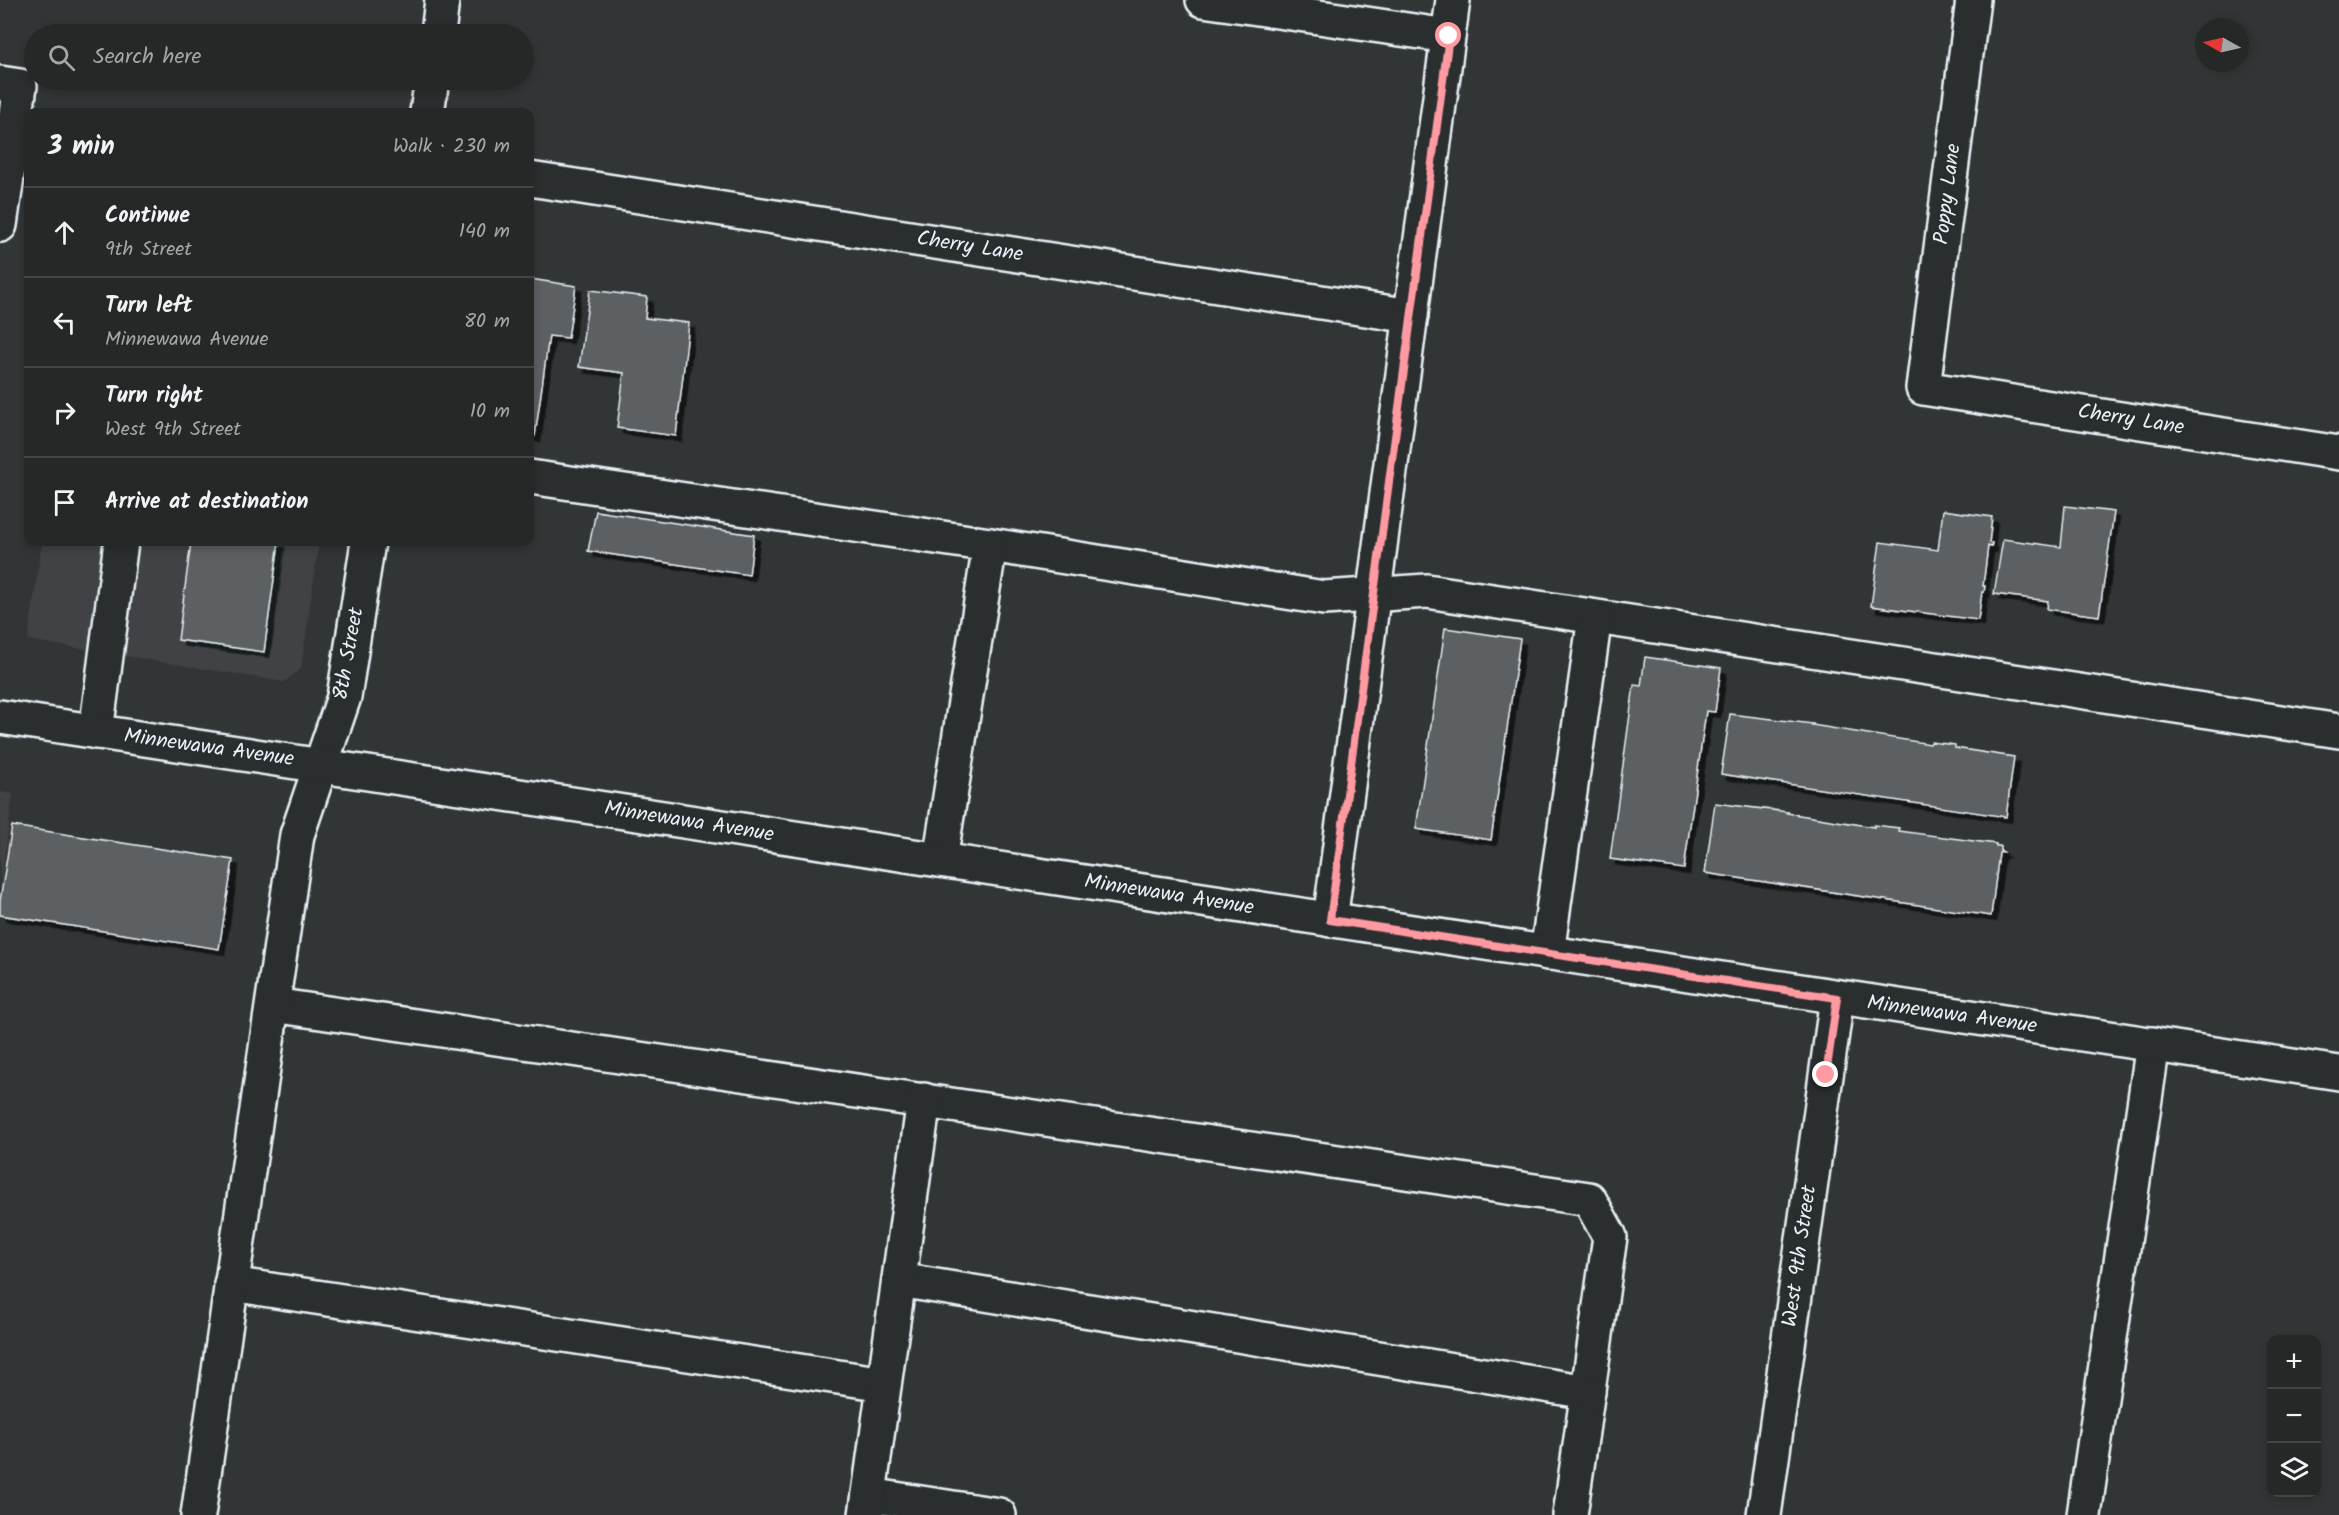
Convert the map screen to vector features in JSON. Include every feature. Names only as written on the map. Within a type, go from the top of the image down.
[{"type":"street","points":[[439,24],[442,0]]},
{"type":"street","points":[[1203,0],[1449,36]]},
{"type":"street","points":[[1330,920],[1453,0]]},
{"type":"street","name":"Poppy Lane","points":[[1923,388],[1973,0]]},
{"type":"street","points":[[0,82],[20,86],[0,225]]},
{"type":"street","points":[[428,108],[430,90]]},
{"type":"street","name":"Cherry Lane","points":[[534,179],[1411,316]]},
{"type":"street","name":"Cherry Lane","points":[[1923,388],[2339,453]]},
{"type":"street","points":[[534,478],[990,545],[1324,598],[1427,591],[2339,731]]},
{"type":"street","points":[[940,860],[990,545]]},
{"type":"street","points":[[96,732],[120,546]]},
{"type":"street","name":"8th Street","points":[[198,1515],[297,835],[344,697],[367,546]]},
{"type":"street","points":[[1547,953],[1595,617]]},
{"type":"street","name":"Minnewawa Avenue","points":[[0,717],[2339,1073]]},
{"type":"street","name":"West 9th Street","points":[[1764,1515],[1837,998]]},
{"type":"street","points":[[273,1005],[1588,1199],[1610,1238],[1570,1515]]},
{"type":"street","points":[[2084,1515],[2153,1044]]},
{"type":"street","points":[[924,1100],[867,1505],[999,1515]]},
{"type":"street","points":[[899,1280],[1588,1392]]},
{"type":"street","points":[[231,1284],[884,1384]]},
{"type":"shaded area","points":[[41,546],[318,546],[301,669],[284,682],[28,640]]},
{"type":"shaded area","points":[[0,792],[13,794],[0,891]]},
{"type":"building","points":[[534,280],[576,286],[568,338],[549,336],[535,436]]},
{"type":"building","points":[[590,290],[647,297],[645,318],[689,323],[676,436],[617,428],[624,373],[579,367]]},
{"type":"building","points":[[2065,506],[2114,512],[2099,616],[2047,609],[2048,601],[1994,594],[2003,539],[2061,547]]},
{"type":"building","points":[[1943,510],[1992,517],[1989,543],[1992,543],[1991,547],[1988,546],[1983,586],[1985,586],[1978,620],[1871,606],[1880,542],[1938,550]]},
{"type":"building","points":[[596,511],[754,535],[749,575],[588,551]]},
{"type":"building","points":[[190,546],[278,546],[264,652],[178,640]]},
{"type":"building","points":[[1445,628],[1520,639],[1491,840],[1416,829]]},
{"type":"building","points":[[1645,657],[1721,668],[1715,712],[1706,711],[1684,869],[1610,859],[1634,685],[1641,686]]},
{"type":"building","points":[[1730,714],[1813,724],[1930,744],[1931,742],[1955,745],[1955,748],[2014,757],[2006,817],[1721,774]]},
{"type":"building","points":[[1715,803],[1788,812],[1874,827],[1874,825],[1899,828],[1898,831],[1996,844],[2003,852],[1999,853],[1991,916],[1705,873]]},
{"type":"building","points":[[12,826],[233,860],[219,949],[0,915],[0,901]]},
{"type":"route","points":[[1449,36],[1330,920],[1837,998],[1826,1075]]}]
